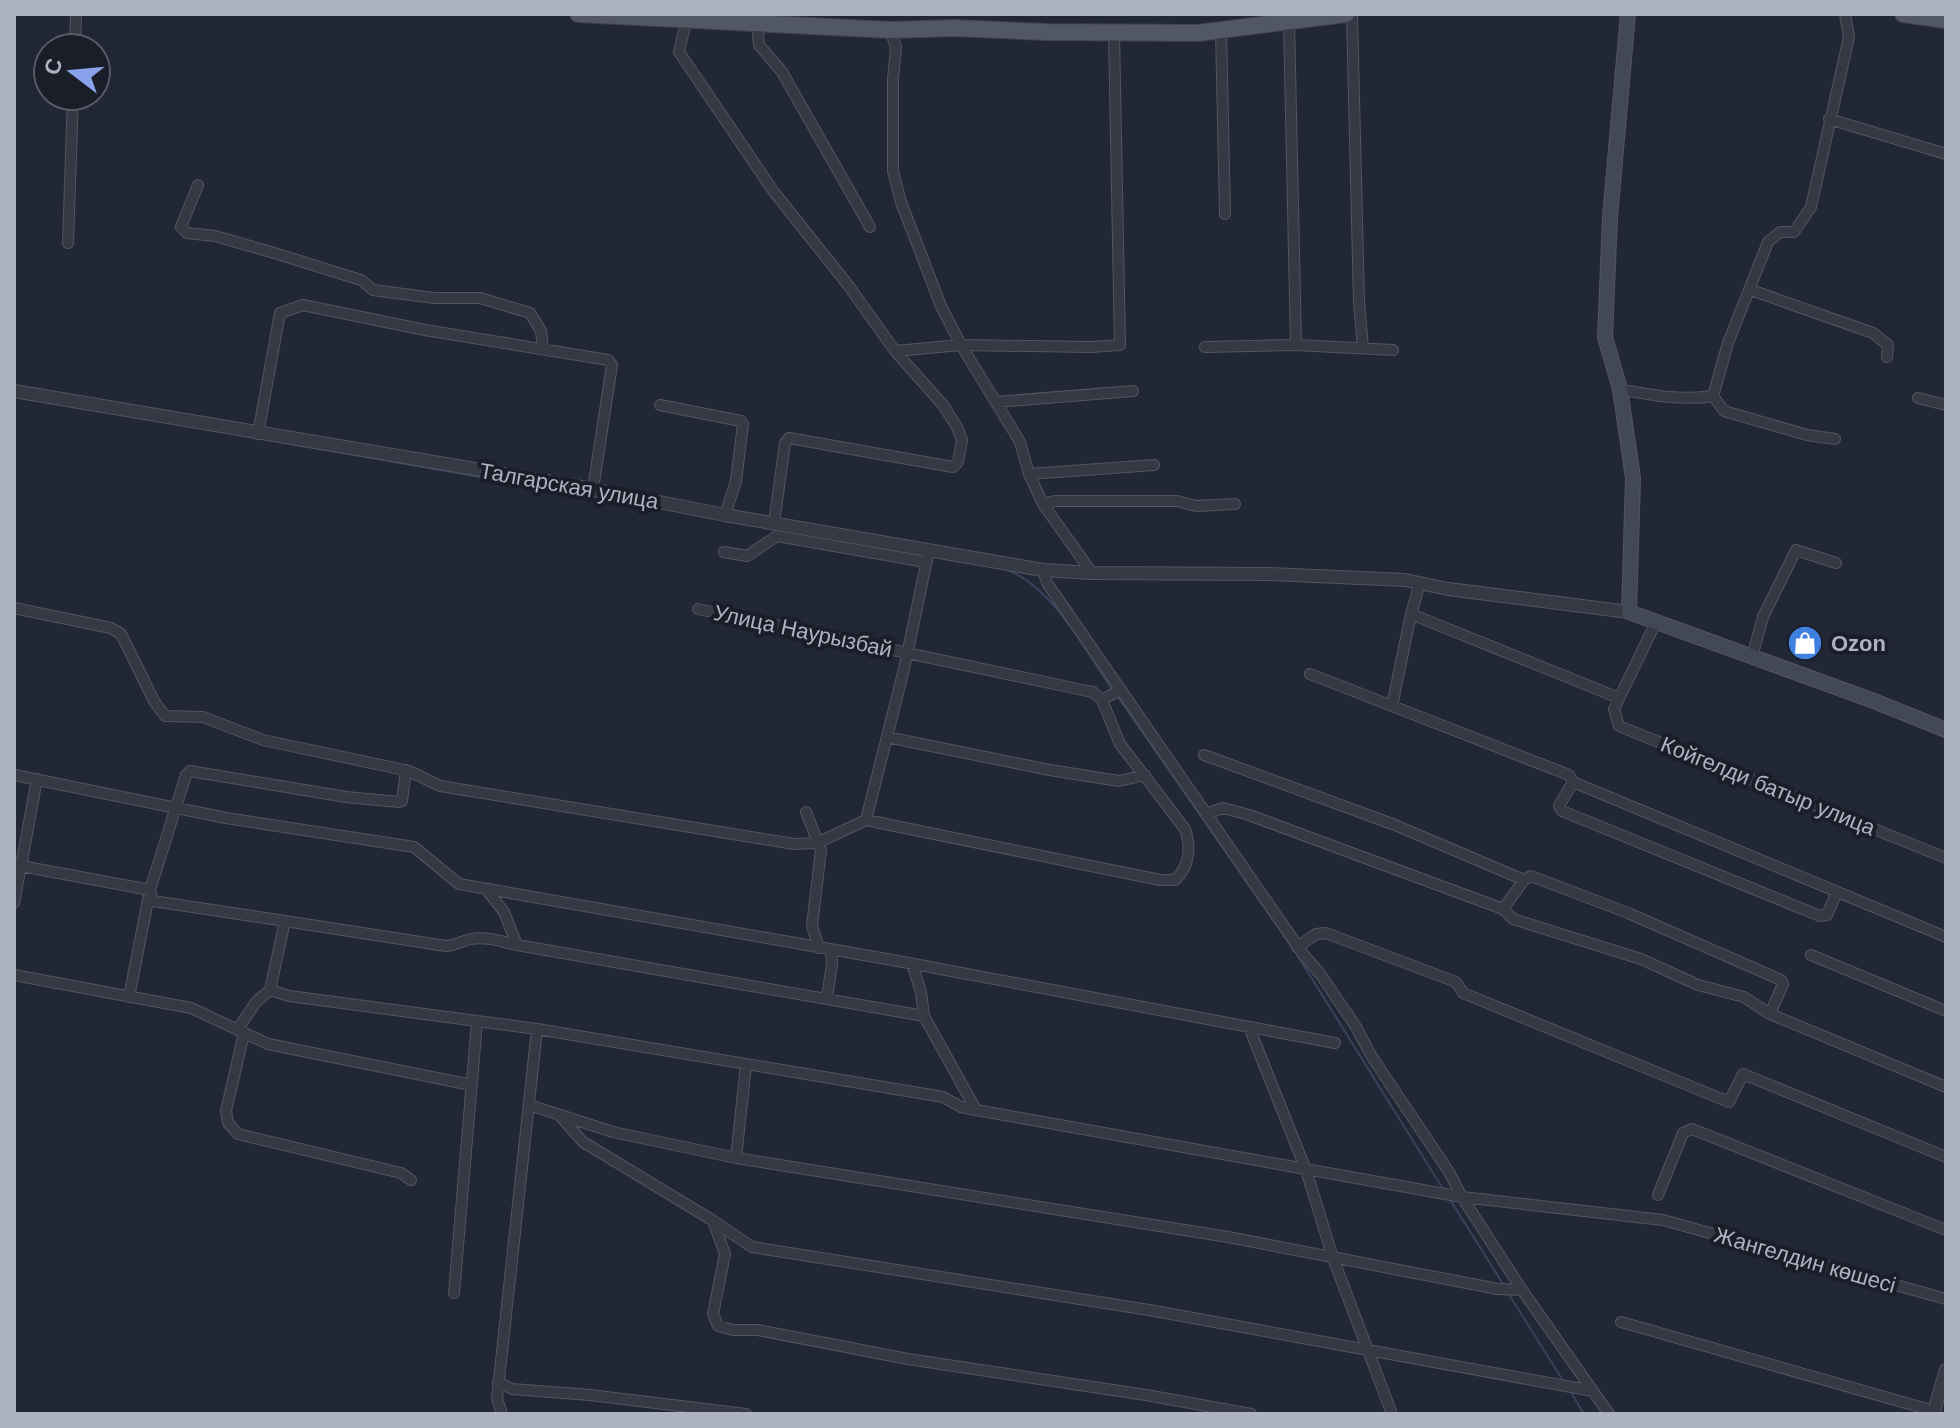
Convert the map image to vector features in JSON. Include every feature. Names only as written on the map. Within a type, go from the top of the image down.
[{"type":"main road","points":[[578,14],[890,30],[954,28],[1114,33],[1198,33],[1349,14]]},
{"type":"main road","points":[[1628,14],[1610,217],[1605,337],[1620,389],[1633,478],[1629,612],[1946,730]]},
{"type":"main road","points":[[1903,14],[1946,20]]},
{"type":"street","points":[[1349,14],[1363,348]]},
{"type":"street","points":[[1713,396],[1728,343],[1768,242],[1780,232],[1794,232],[1811,207],[1849,37],[1845,14]]},
{"type":"street","points":[[687,18],[679,52],[774,192],[848,285],[895,351],[943,405],[962,440],[957,465],[953,467],[789,438],[785,443],[774,523]]},
{"type":"street","points":[[757,21],[759,45],[782,72],[870,227]]},
{"type":"street","points":[[1289,21],[1296,345]]},
{"type":"street","points":[[890,30],[896,47],[893,171],[901,202],[932,285],[961,345],[1020,442],[1029,474],[1043,504],[1092,573]]},
{"type":"street","points":[[1221,30],[1225,214]]},
{"type":"street","points":[[895,351],[961,345],[1120,345],[1114,33]]},
{"type":"street","points":[[68,243],[72,112]]},
{"type":"street","points":[[1829,119],[1946,154]]},
{"type":"street","points":[[198,185],[181,227],[187,233],[215,236],[271,252],[361,280],[373,290],[434,298],[480,298],[530,313],[541,331],[543,349]]},
{"type":"street","points":[[1751,290],[1873,333],[1888,345],[1887,357]]},
{"type":"street","points":[[258,434],[280,313],[303,305],[425,330],[608,360],[612,365],[593,489]]},
{"type":"street","points":[[1205,347],[1296,345],[1393,350]]},
{"type":"street","points":[[1620,389],[1671,398],[1713,396]]},
{"type":"street","name":"Талгарская улица","points":[[14,391],[593,489],[928,555],[1092,573],[1270,574],[1405,580],[1629,612]]},
{"type":"street","points":[[996,402],[1133,391]]},
{"type":"street","points":[[1713,396],[1724,411],[1807,435],[1835,439]]},
{"type":"street","points":[[1918,398],[1946,405]]},
{"type":"street","points":[[660,405],[741,421],[743,424],[736,481],[725,515]]},
{"type":"street","points":[[1029,474],[1154,465]]},
{"type":"street","points":[[1043,504],[1055,501],[1177,501],[1196,506],[1235,504]]},
{"type":"street","points":[[724,552],[747,556],[777,536],[928,555],[866,820]]},
{"type":"street","points":[[1752,657],[1763,617],[1796,550],[1836,563]]},
{"type":"street","points":[[1043,570],[1047,583],[1113,694],[1206,814],[1356,1027],[1372,1057],[1449,1172],[1452,1195],[1609,1414]]},
{"type":"street","points":[[1392,706],[1420,583]]},
{"type":"street","points":[[14,608],[111,628],[121,634],[154,701],[165,716],[203,717],[263,740],[406,770],[427,777],[440,786],[794,844],[817,843],[866,820],[988,847],[1160,880],[1175,880],[1184,871],[1190,842],[1185,829],[1120,744],[1113,694]]},
{"type":"street","name":"Улица Наурызбай","points":[[698,609],[1113,694]]},
{"type":"street","points":[[1411,614],[1619,698],[1656,622]]},
{"type":"street","points":[[1310,674],[1569,775],[1573,782],[1946,937]]},
{"type":"street","name":"Койгелди батыр улица","points":[[1619,698],[1614,709],[1619,726],[1946,858]]},
{"type":"street","points":[[887,737],[1119,781],[1145,775]]},
{"type":"street","points":[[1204,755],[1395,825],[1524,880]]},
{"type":"street","points":[[129,997],[150,890],[186,775],[190,771],[346,797],[399,802],[402,801],[406,770]]},
{"type":"street","points":[[14,775],[226,818],[414,847],[459,884],[1335,1043]]},
{"type":"street","points":[[14,903],[18,865],[37,779]]},
{"type":"street","points":[[1573,782],[1559,806],[1562,811],[1820,916],[1827,915],[1837,892]]},
{"type":"street","points":[[1206,814],[1223,808],[1249,815],[1503,909],[1513,919],[1641,959],[1698,985],[1744,997],[1770,1014],[1946,1087]]},
{"type":"street","points":[[806,812],[821,850],[812,926],[832,964],[827,997]]},
{"type":"street","points":[[18,865],[150,890]]},
{"type":"street","points":[[1503,909],[1524,880],[1531,876],[1628,913],[1781,980],[1783,984],[1770,1014]]},
{"type":"street","points":[[486,889],[504,912],[517,945]]},
{"type":"street","points":[[150,890],[153,901],[446,946],[472,939],[493,939],[924,1016]]},
{"type":"street","points":[[285,921],[270,990],[256,1002],[240,1032],[226,1111],[228,1123],[238,1134],[401,1173],[411,1180]]},
{"type":"street","points":[[1297,947],[1316,934],[1326,933],[1456,982],[1463,993],[1729,1102],[1743,1074],[1946,1157]]},
{"type":"street","points":[[1811,955],[1946,1011]]},
{"type":"street","points":[[912,964],[921,992],[924,1016],[976,1110]]},
{"type":"street","points":[[14,975],[191,1008],[268,1044],[471,1085]]},
{"type":"street","name":"Жангелдин көшесі","points":[[270,990],[289,996],[537,1029],[943,1097],[961,1107],[976,1110],[1452,1195],[1663,1220],[1946,1299]]},
{"type":"street","points":[[454,1293],[477,1022]]},
{"type":"street","points":[[1249,1027],[1306,1170],[1333,1258],[1392,1414]]},
{"type":"street","points":[[502,1414],[497,1398],[498,1382],[537,1029]]},
{"type":"street","points":[[736,1158],[746,1065]]},
{"type":"street","points":[[529,1105],[613,1132],[736,1158],[1228,1237],[1522,1290]]},
{"type":"street","points":[[560,1116],[583,1142],[752,1247],[1004,1285],[1593,1391]]},
{"type":"street","points":[[1658,1195],[1683,1133],[1692,1129],[1946,1230]]},
{"type":"street","points":[[712,1220],[725,1254],[713,1314],[718,1326],[733,1330],[758,1330],[908,1359],[1251,1414]]},
{"type":"street","points":[[1621,1322],[1934,1412],[1946,1370]]},
{"type":"street","points":[[498,1382],[512,1389],[746,1414]]},
{"type":"waterway","points":[[200,428],[662,509]]},
{"type":"waterway","points":[[1007,570],[1023,578],[1053,604],[1112,689]]},
{"type":"waterway","points":[[1118,697],[1296,953],[1443,1189]]},
{"type":"waterway","points":[[1449,1198],[1503,1284]]},
{"type":"waterway","points":[[1508,1293],[1564,1382]]},
{"type":"waterway","points":[[1570,1391],[1584,1414]]},
{"type":"place","name":"Ozon","points":[[1805,643]]}]
